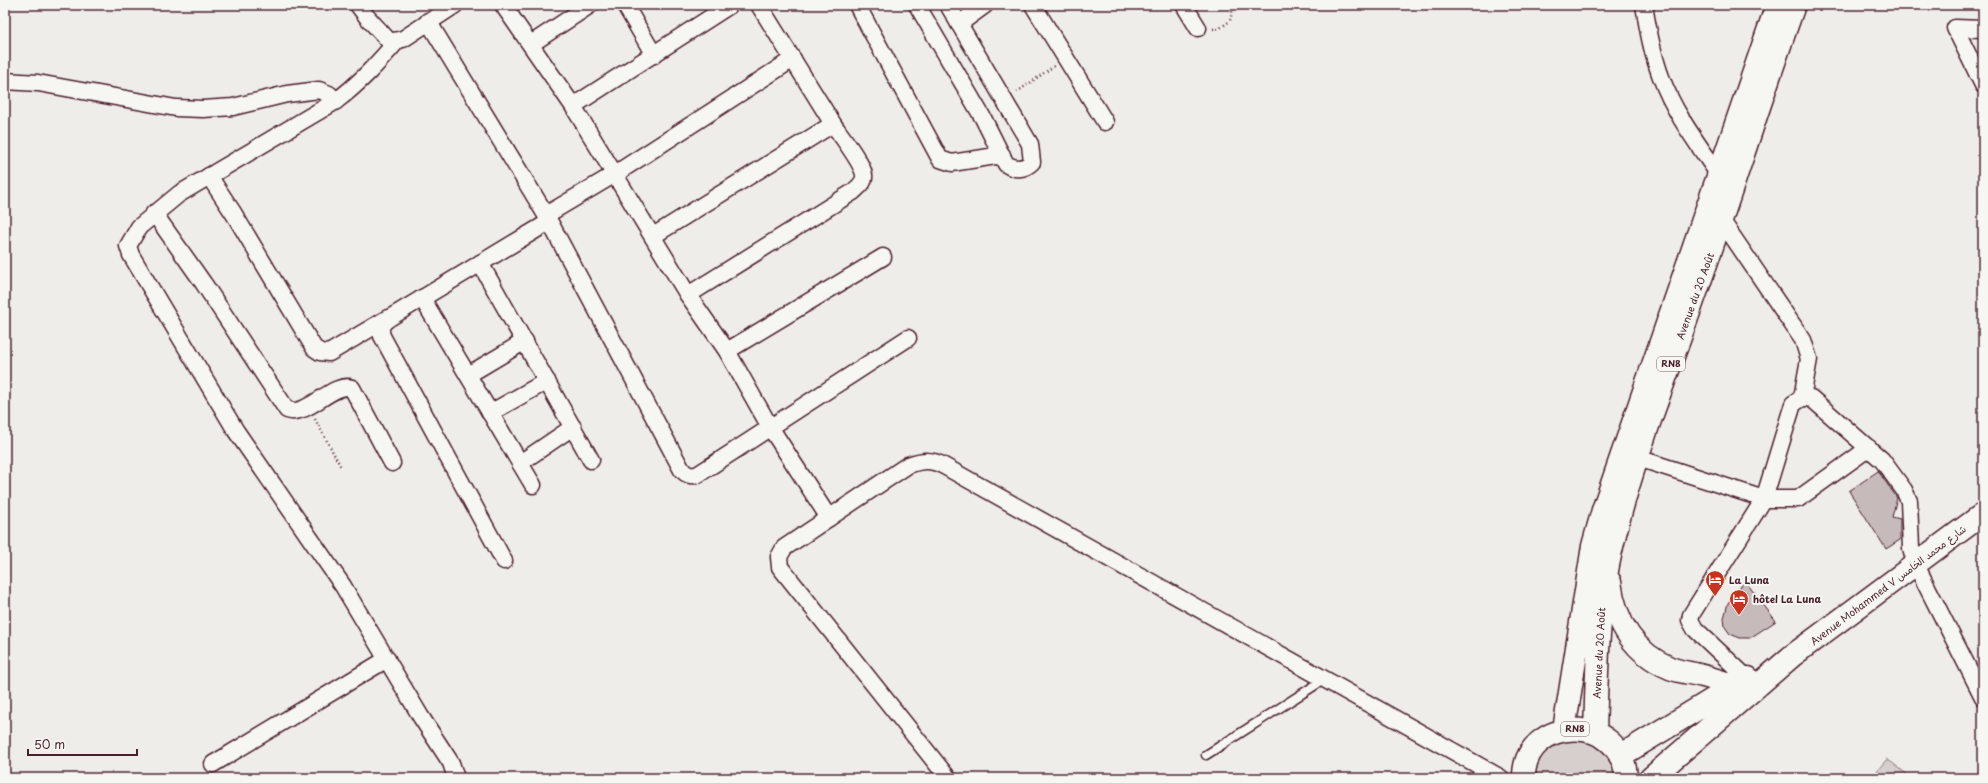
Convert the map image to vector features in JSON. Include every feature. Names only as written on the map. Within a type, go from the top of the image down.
[{"type":"main road","name":"Avenue du 20 Août","points":[[1564,730],[1593,546],[1603,510],[1777,5]]},
{"type":"main road","name":"Avenue du 20 Août","points":[[1595,732],[1599,627],[1608,566],[1616,531],[1638,458],[1722,221],[1794,5]]},
{"type":"main road","name":"Avenue Mohammed V شارع محمد الخامس","points":[[1651,778],[1792,656],[1983,514]]},
{"type":"main road","points":[[1608,566],[1612,597],[1625,632],[1644,653],[1671,668],[1702,676],[1741,682]]},
{"type":"main road","name":"Avenue Mohammed V شارع محمد الخامس","points":[[1620,756],[1741,682],[1792,656]]},
{"type":"main road","name":"RN8","points":[[1524,778],[1524,771],[1531,752],[1545,738],[1564,730],[1574,728],[1595,732],[1610,742],[1620,756],[1626,771],[1626,778]]},
{"type":"street","points":[[358,5],[367,18],[388,40],[397,41],[403,39],[428,21],[455,5]]},
{"type":"street","points":[[503,5],[573,106],[688,295],[726,351],[770,427],[829,518]]},
{"type":"street","points":[[531,44],[590,5]]},
{"type":"street","points":[[625,5],[654,55]]},
{"type":"street","points":[[573,106],[730,5]]},
{"type":"street","points":[[688,295],[853,192],[863,183],[864,174],[858,161],[833,124],[759,5]]},
{"type":"street","points":[[857,5],[940,159],[952,163],[1002,155]]},
{"type":"street","points":[[917,5],[983,118],[1006,164],[1012,168],[1024,168],[1032,162],[1030,144],[948,5]]},
{"type":"street","points":[[959,24],[985,5]]},
{"type":"street","points":[[1033,5],[1106,122]]},
{"type":"street","points":[[1184,5],[1198,28]]},
{"type":"street","points":[[1644,5],[1650,41],[1661,78],[1679,115],[1719,175]]},
{"type":"street","points":[[428,21],[547,218],[682,470],[686,474],[692,476],[697,475],[908,338]]},
{"type":"street","points":[[1983,29],[1955,28],[1983,85]]},
{"type":"street","points":[[397,41],[372,71],[355,87],[336,101],[179,194],[154,213],[134,234],[128,246],[236,431],[343,586],[451,763],[456,778]]},
{"type":"street","points":[[209,176],[234,214],[314,348],[320,352],[329,353],[480,263],[793,59]]},
{"type":"street","points":[[5,81],[38,83],[176,108],[203,109],[233,107],[287,94],[319,90],[330,94],[336,101]]},
{"type":"street","points":[[653,236],[833,124]]},
{"type":"street","points":[[154,213],[204,284],[287,410],[293,411],[308,406],[344,387],[352,388],[392,463]]},
{"type":"street","points":[[1722,221],[1803,340],[1810,359],[1802,398]]},
{"type":"street","points":[[726,351],[883,258]]},
{"type":"street","points":[[480,263],[591,460]]},
{"type":"street","points":[[422,298],[533,485]]},
{"type":"street","points":[[391,316],[382,323],[382,336],[504,561]]},
{"type":"street","points":[[468,375],[525,341]]},
{"type":"street","points":[[490,413],[547,381]]},
{"type":"street","points":[[1741,682],[1695,629],[1690,620],[1691,615],[1764,499],[1793,404],[1802,398],[1811,398],[1882,460],[1900,484],[1909,501],[1911,548],[1916,564],[1983,697]]},
{"type":"street","points":[[520,463],[573,427]]},
{"type":"street","points":[[1638,458],[1764,499],[1798,499],[1869,448]]},
{"type":"street","points":[[948,778],[780,567],[779,557],[784,548],[908,465],[921,460],[934,461],[1501,778]]},
{"type":"street","points":[[213,764],[387,659]]},
{"type":"lane","points":[[1206,755],[1325,679]]},
{"type":"path","points":[[1198,28],[1220,28],[1230,21],[1231,5]]},
{"type":"path","points":[[1004,101],[1066,58]]},
{"type":"path","points":[[308,406],[341,467]]},
{"type":"shaded area","points":[[1580,736],[1607,750],[1618,778],[1532,778],[1533,766],[1551,743]]},
{"type":"shaded area","points":[[1887,759],[1912,778],[1871,778]]},
{"type":"building","points":[[1878,471],[1897,498],[1892,517],[1900,519],[1900,540],[1886,549],[1849,491]]},
{"type":"building","points":[[1745,581],[1776,621],[1750,638],[1740,638],[1730,634],[1725,627],[1724,618],[1728,603]]},
{"type":"place","name":"La Luna","points":[[1715,597]]},
{"type":"place","name":"hôtel La Luna","points":[[1739,616]]}]
